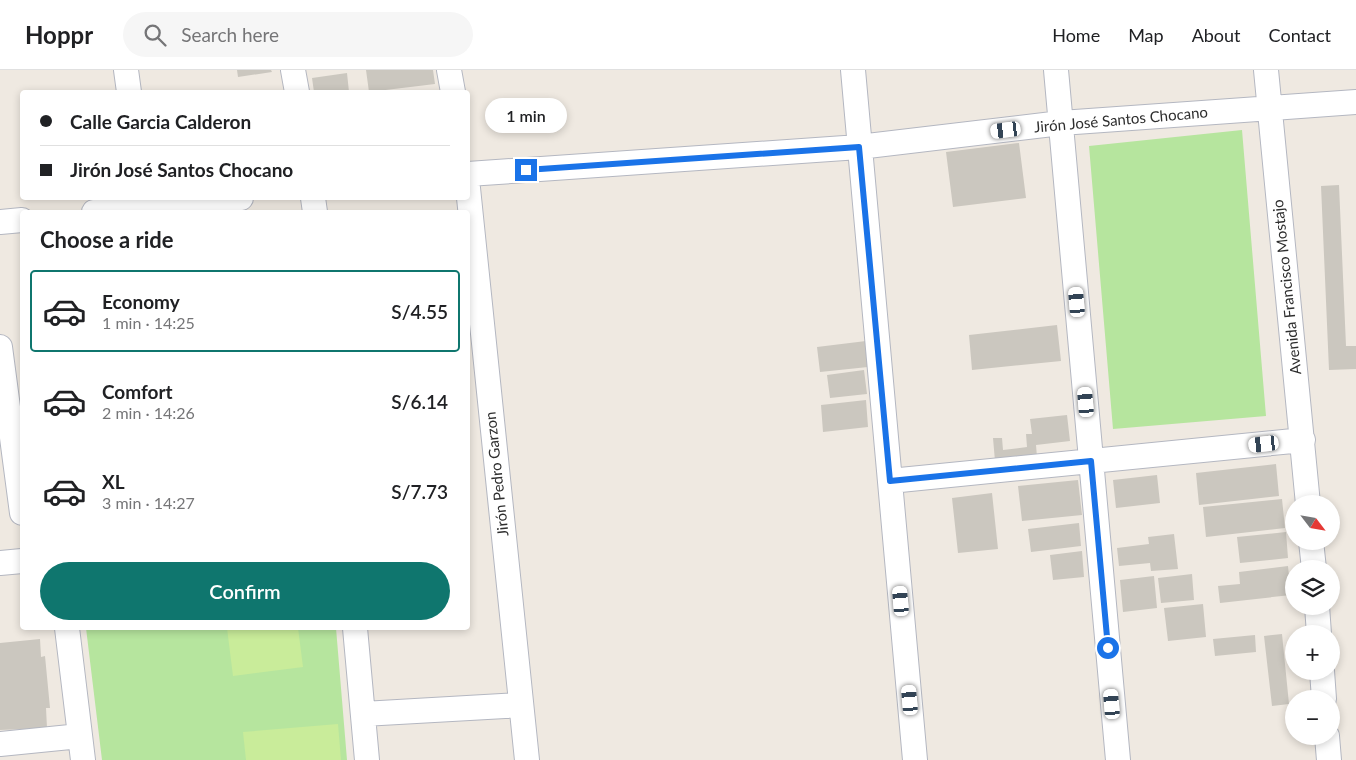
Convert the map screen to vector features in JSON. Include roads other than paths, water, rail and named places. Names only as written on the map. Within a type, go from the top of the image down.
[{"type":"street","points":[[126,70],[129,90]]},
{"type":"street","points":[[293,70],[296,90]]},
{"type":"street","points":[[449,70],[453,90]]},
{"type":"street","points":[[852,70],[915,760]]},
{"type":"street","points":[[1056,70],[1118,760]]},
{"type":"street","name":"Avenida Francisco Mostajo","points":[[1266,70],[1268,108],[1307,495]]},
{"type":"street","name":"Jirón José Santos Chocano","points":[[470,174],[859,147],[1061,124],[1356,102]]},
{"type":"street","points":[[111,210],[217,200]]},
{"type":"street","name":"Jirón Pedro Garzon","points":[[469,200],[528,760]]},
{"type":"street","points":[[0,222],[20,220]]},
{"type":"street","points":[[0,347],[20,498]]},
{"type":"street","points":[[890,481],[1303,440]]},
{"type":"street","points":[[0,563],[20,561]]},
{"type":"street","points":[[67,630],[83,760]]},
{"type":"street","points":[[354,630],[367,760]]},
{"type":"street","points":[[363,714],[521,705]]},
{"type":"street","points":[[0,744],[80,736]]},
{"type":"street","points":[[1328,745],[1329,760]]}]
